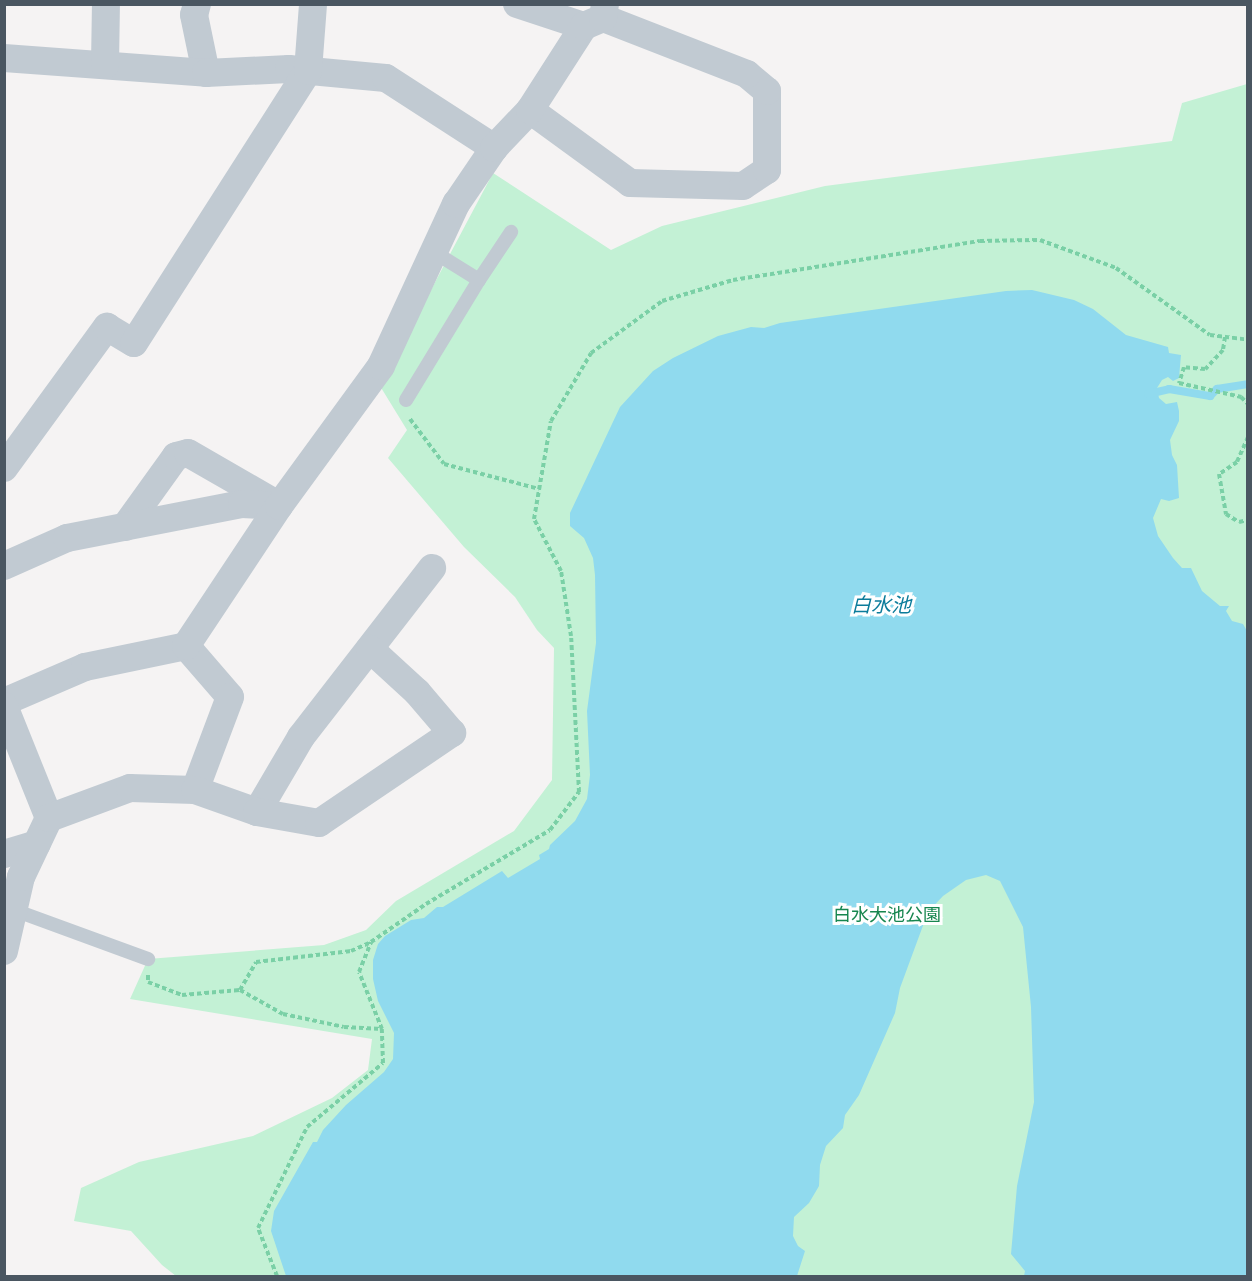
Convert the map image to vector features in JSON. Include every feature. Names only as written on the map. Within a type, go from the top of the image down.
[{"type":"street","points":[[105,65],[106,4]]},
{"type":"street","points":[[197,4],[194,15],[206,73]]},
{"type":"street","points":[[4,468],[107,327],[134,343],[308,71],[313,4]]},
{"type":"street","points":[[517,4],[597,16],[747,74],[767,91],[767,170],[743,186],[630,183],[530,110]]},
{"type":"street","points":[[49,818],[4,704],[85,667],[186,646],[279,506],[381,366],[456,204],[494,148],[530,110],[597,16]]},
{"type":"street","points":[[4,58],[206,73],[289,69],[386,78],[494,148]]},
{"type":"street","points":[[125,527],[176,456],[188,453],[279,506]]},
{"type":"street","points":[[4,566],[67,538],[242,504],[279,506]]},
{"type":"street","points":[[257,812],[301,737],[432,568]]},
{"type":"street","points":[[186,646],[230,696],[195,790]]},
{"type":"street","points":[[4,951],[21,877],[49,818],[130,788],[195,790],[257,812],[319,823],[452,733],[417,692],[370,649]]},
{"type":"street","points":[[4,854],[36,844]]},
{"type":"lane","points":[[406,400],[510,232]]},
{"type":"lane","points":[[434,252],[479,280]]},
{"type":"lane","points":[[14,910],[148,959]]},
{"type":"path","points":[[240,990],[256,963],[351,951],[371,942],[426,904],[550,830],[579,792],[571,636],[561,571],[534,519],[539,489],[551,421],[591,353],[662,301],[733,280],[980,241],[1040,240],[1116,268],[1210,335],[1248,340]]},
{"type":"path","points":[[1225,337],[1223,350],[1205,369],[1184,367],[1179,383],[1241,397],[1248,404]]},
{"type":"path","points":[[406,400],[402,409],[444,464],[539,489]]},
{"type":"path","points":[[1248,437],[1237,462],[1219,474],[1226,514],[1239,522],[1248,520]]},
{"type":"path","points":[[277,1276],[258,1228],[307,1127],[383,1064],[382,1029],[359,972],[371,942]]},
{"type":"path","points":[[148,959],[148,982],[182,995],[240,990],[283,1014],[344,1027],[382,1029]]},
{"type":"green space","name":"白水池","points":[[1247,84],[1247,1276],[176,1276],[162,1265],[131,1231],[74,1221],[81,1188],[139,1162],[253,1136],[332,1098],[368,1070],[372,1039],[130,999],[148,959],[324,945],[366,930],[396,901],[514,831],[552,780],[554,648],[537,630],[515,597],[464,547],[388,458],[407,430],[380,386],[493,173],[611,250],[662,226],[825,186],[1172,141],[1182,103]]},
{"type":"water","name":"白水池","points":[[1032,290],[1074,300],[1093,309],[1126,335],[1168,347],[1169,353],[1181,355],[1179,378],[1173,381],[1168,377],[1162,380],[1157,388],[1159,398],[1166,404],[1177,402],[1179,411],[1179,421],[1170,440],[1172,455],[1177,465],[1179,498],[1169,501],[1161,499],[1153,518],[1158,536],[1173,558],[1182,568],[1191,568],[1202,591],[1220,606],[1229,606],[1226,611],[1232,621],[1243,624],[1247,631],[1247,1276],[1024,1276],[1025,1271],[1011,1254],[1017,1186],[1034,1102],[1031,1007],[1023,927],[1000,881],[986,875],[966,880],[943,896],[928,912],[900,988],[895,1013],[859,1095],[845,1115],[843,1128],[826,1146],[820,1165],[819,1186],[809,1203],[794,1217],[793,1236],[798,1246],[805,1251],[797,1276],[286,1276],[271,1231],[274,1211],[313,1142],[317,1142],[323,1130],[346,1105],[384,1072],[393,1059],[394,1033],[378,1001],[373,979],[373,960],[378,944],[385,936],[411,920],[424,918],[437,907],[443,907],[502,871],[508,878],[540,859],[539,855],[549,849],[550,845],[575,821],[587,799],[590,775],[587,711],[596,643],[595,575],[593,558],[584,538],[570,526],[570,513],[620,407],[653,371],[673,358],[718,336],[751,327],[764,328],[780,323],[1006,291]]},
{"type":"waterway","points":[[1148,394],[1169,389],[1210,396],[1217,389],[1248,384]]},
{"type":"park label","name":"白水大池公園","points":[[887,915]]}]
